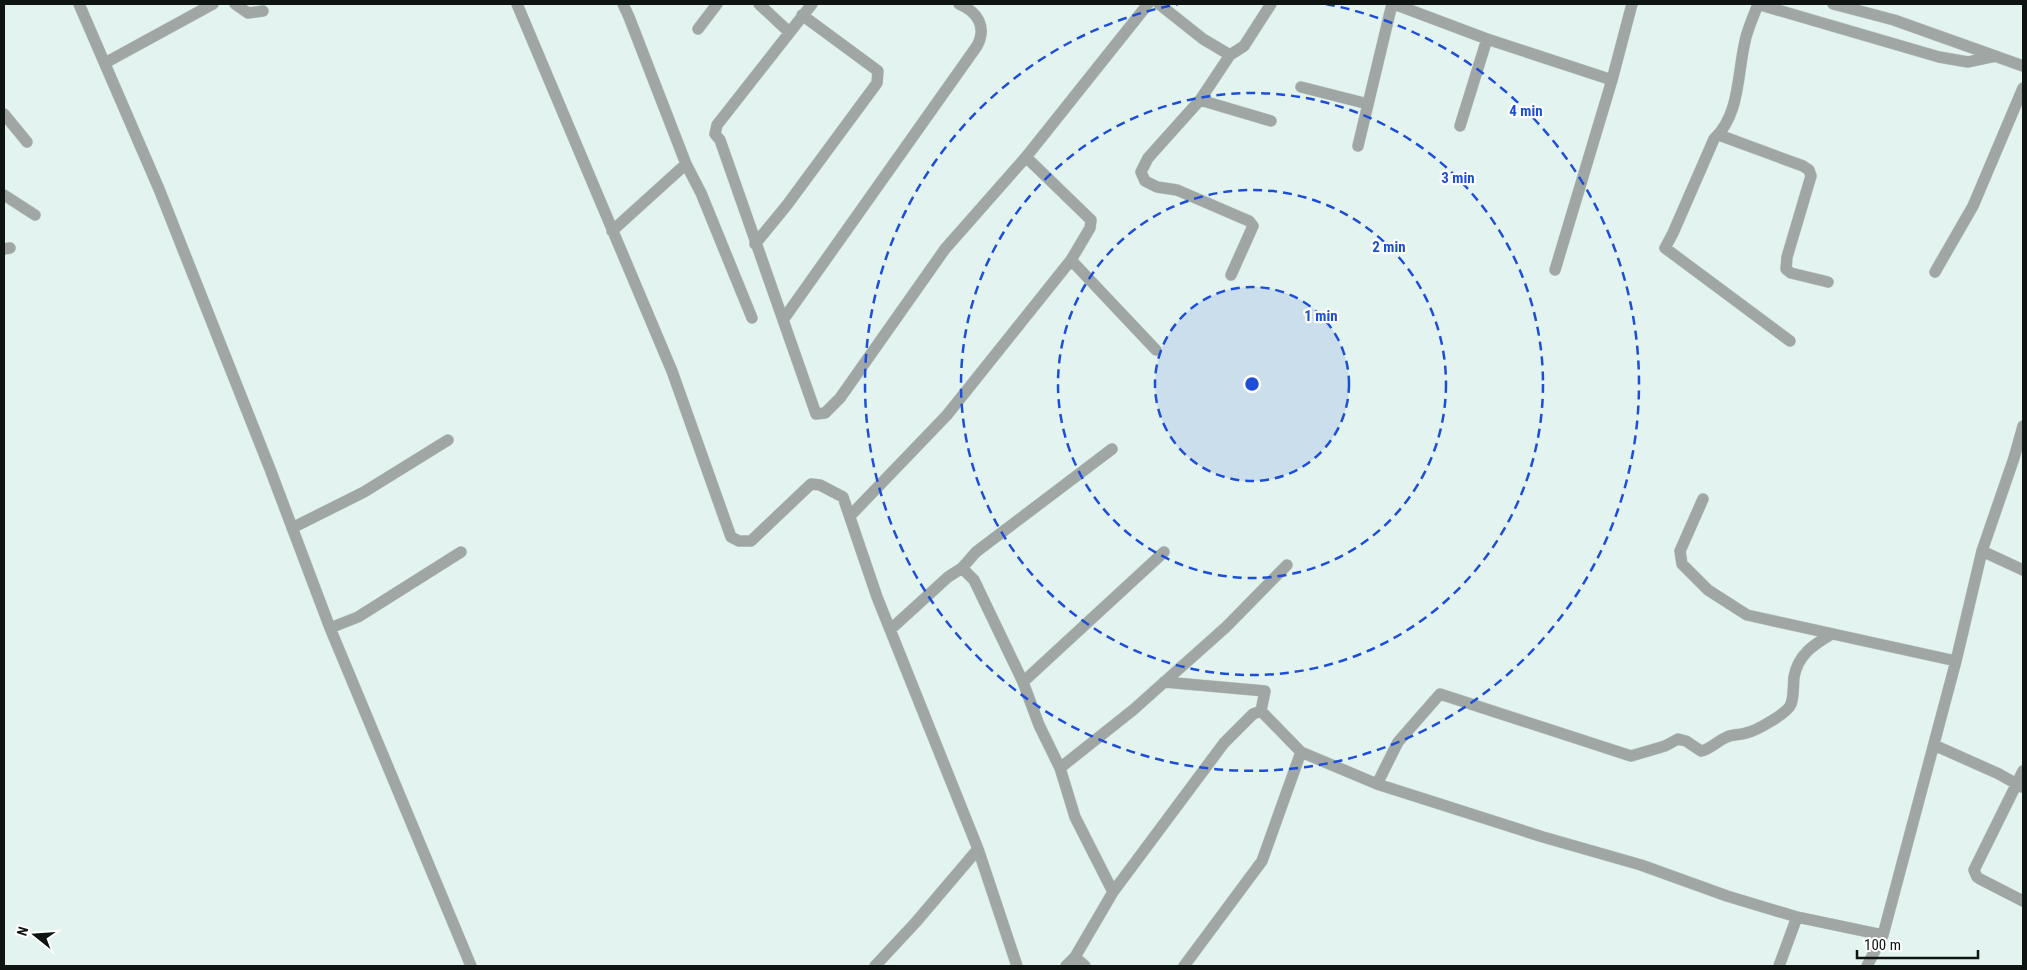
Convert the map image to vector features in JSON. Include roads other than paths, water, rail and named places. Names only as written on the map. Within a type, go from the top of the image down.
[{"type":"street","points":[[79,4],[159,189],[330,628],[471,966]]},
{"type":"street","points":[[105,63],[213,4]]},
{"type":"street","points":[[236,4],[248,14],[263,11]]},
{"type":"street","points":[[517,4],[672,371],[731,537],[740,541],[751,541],[811,484],[820,485],[843,497],[877,597],[978,849],[1016,966]]},
{"type":"street","points":[[622,4],[629,17],[686,164],[701,193],[752,318]]},
{"type":"street","points":[[698,29],[716,4]]},
{"type":"street","points":[[759,4],[789,32]]},
{"type":"street","points":[[812,4],[717,125],[715,134],[720,140],[816,414],[825,414],[840,398],[945,249],[1026,157],[1148,4]]},
{"type":"street","points":[[783,320],[977,46],[982,37],[981,22],[975,13],[960,4]]},
{"type":"street","points":[[1159,4],[1203,39],[1230,55]]},
{"type":"street","points":[[1231,275],[1253,226],[1250,221],[1177,190],[1157,187],[1145,181],[1141,172],[1148,158],[1200,100],[1230,55],[1244,46],[1271,4]]},
{"type":"street","points":[[1358,146],[1393,4],[1487,39],[1612,80]]},
{"type":"street","points":[[1555,270],[1612,80],[1632,4]]},
{"type":"street","points":[[1790,340],[1665,248],[1714,140],[1724,129],[1736,94],[1746,37],[1758,4],[1939,57],[1968,62],[1996,56]]},
{"type":"street","points":[[1834,4],[1894,20],[2023,66]]},
{"type":"street","points":[[755,244],[877,83],[878,71],[802,15]]},
{"type":"street","points":[[1460,126],[1487,39]]},
{"type":"street","points":[[1301,88],[1368,104]]},
{"type":"street","points":[[1935,272],[1973,206],[2023,88]]},
{"type":"street","points":[[1200,100],[1271,121]]},
{"type":"street","points":[[4,114],[26,142]]},
{"type":"street","points":[[1719,135],[1803,166],[1809,170],[1811,176],[1786,269],[1791,273],[1828,282]]},
{"type":"street","points":[[850,516],[947,415],[1071,260],[1090,228],[1091,220],[1026,157]]},
{"type":"street","points":[[612,231],[686,164]]},
{"type":"street","points":[[4,195],[35,215]]},
{"type":"street","points":[[1071,260],[1156,350]]},
{"type":"street","points":[[1867,966],[1883,935],[1956,662],[1982,551],[2023,426]]},
{"type":"street","points":[[292,528],[364,492],[448,440]]},
{"type":"street","points":[[891,629],[948,577],[962,568],[976,552],[1112,449]]},
{"type":"street","points":[[1703,499],[1680,550],[1682,564],[1708,590],[1747,616],[1956,662]]},
{"type":"street","points":[[1982,551],[2023,570]]},
{"type":"street","points":[[330,628],[358,617],[461,552]]},
{"type":"street","points":[[1023,682],[1164,552]]},
{"type":"street","points":[[1060,768],[1133,710],[1226,627],[1287,564]]},
{"type":"street","points":[[962,568],[974,580],[1023,682],[1038,725],[1060,768],[1075,818],[1113,892]]},
{"type":"street","points":[[1377,784],[1398,742],[1440,694],[1631,756],[1665,746],[1678,739],[1686,741],[1701,751],[1709,749],[1714,743],[1730,736],[1747,733],[1760,727],[1787,710],[1791,705],[1794,675],[1799,662],[1810,648],[1830,635]]},
{"type":"street","points":[[1164,682],[1265,691],[1260,711]]},
{"type":"street","points":[[1260,711],[1300,752],[1377,784],[1543,837],[1641,865],[1726,896],[1797,917],[1883,935]]},
{"type":"street","points":[[1066,966],[1075,957],[1113,892],[1224,743],[1252,714],[1260,711]]},
{"type":"street","points":[[1934,745],[1999,774],[2020,786]]},
{"type":"street","points":[[1184,966],[1262,861],[1300,752]]},
{"type":"street","points":[[2023,771],[2020,786],[1974,870],[1980,879],[2023,901]]},
{"type":"street","points":[[875,966],[916,922],[978,849]]},
{"type":"street","points":[[1779,966],[1797,917]]},
{"type":"street","points":[[1075,957],[1085,966]]}]
